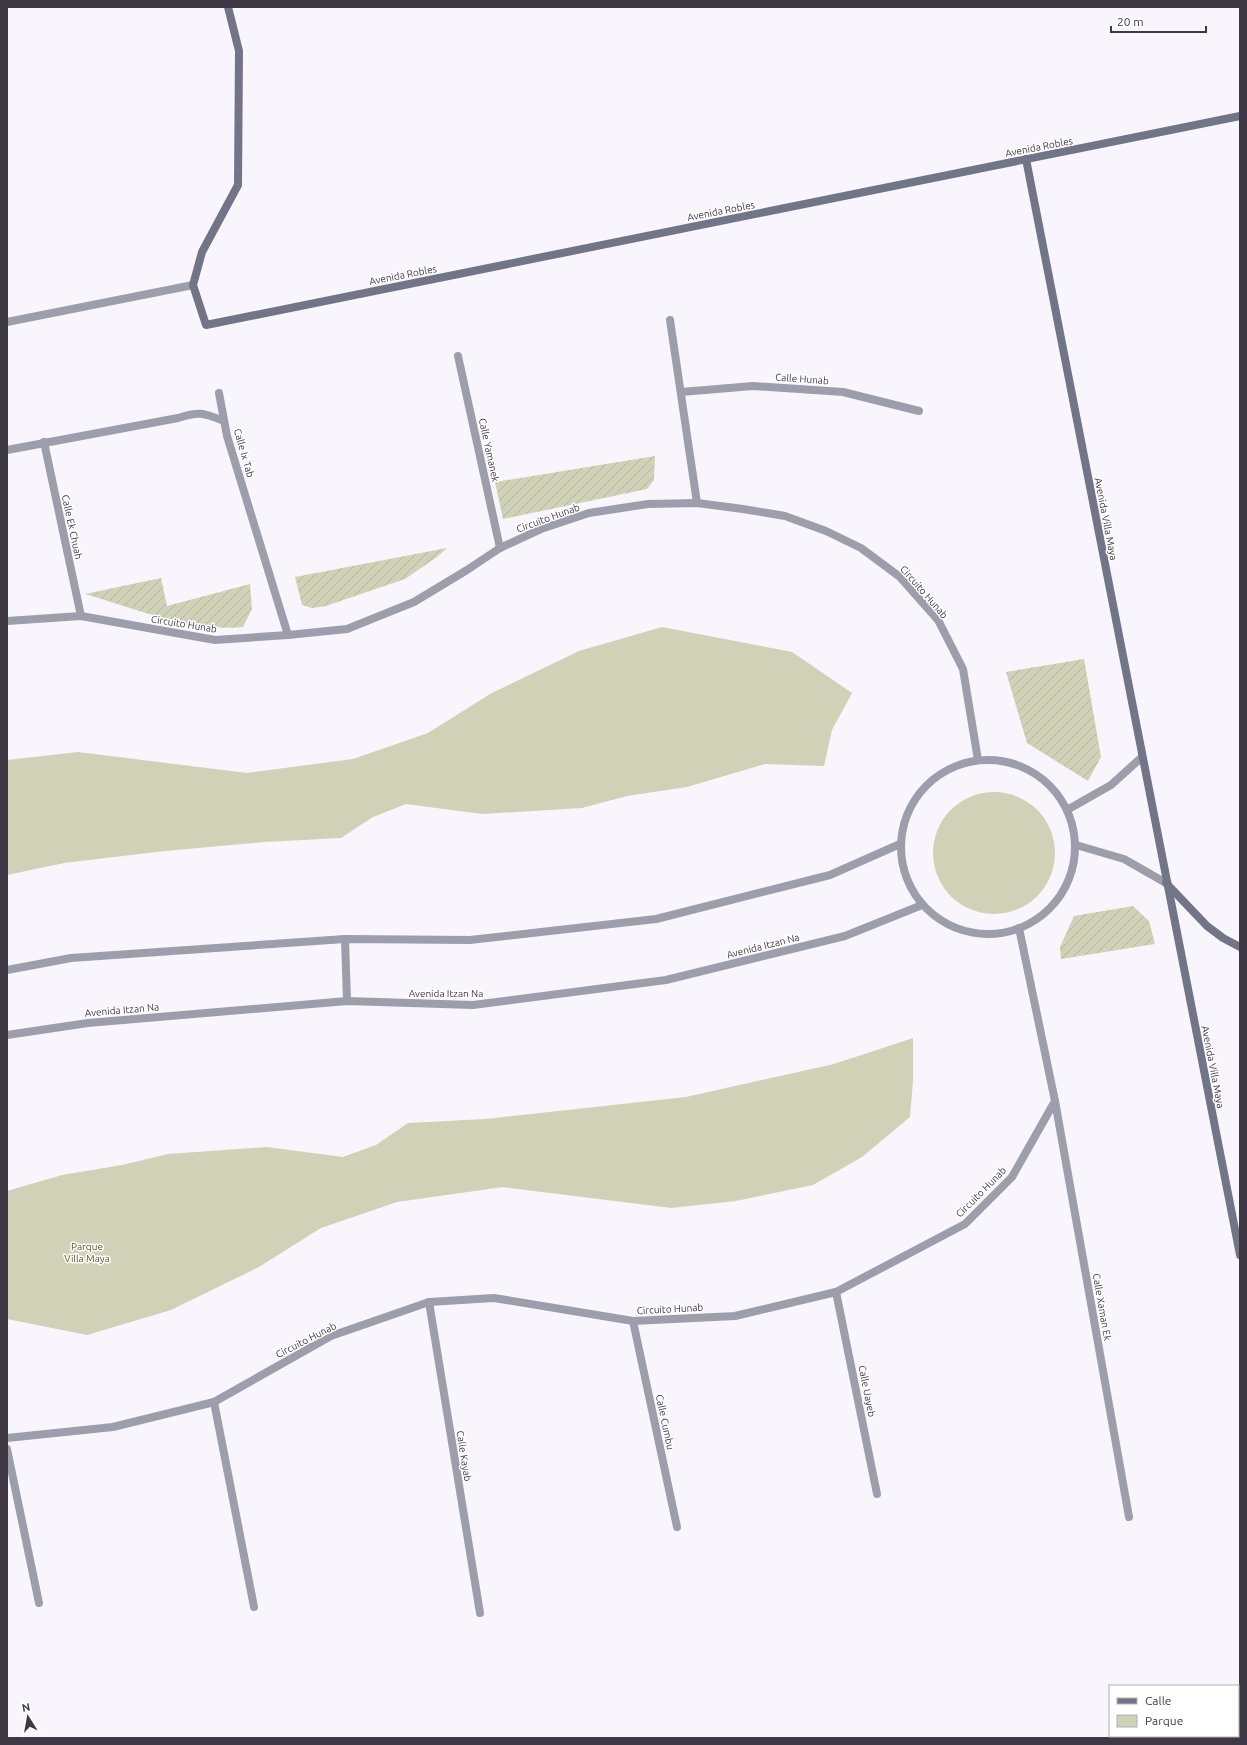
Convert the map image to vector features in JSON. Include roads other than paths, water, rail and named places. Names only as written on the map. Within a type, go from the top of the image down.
[{"type":"main road","points":[[193,285],[202,252],[238,185],[239,51],[228,7]]},
{"type":"main road","name":"Avenida Robles","points":[[193,285],[206,325],[1240,116]]},
{"type":"main road","name":"Avenida Villa Maya","points":[[1026,159],[1166,883],[1240,1254]]},
{"type":"main road","points":[[1166,883],[1207,926],[1223,938],[1240,947]]},
{"type":"street","points":[[7,322],[193,285]]},
{"type":"street","points":[[670,320],[697,502]]},
{"type":"street","name":"Calle Yamanek","points":[[458,356],[500,548]]},
{"type":"street","name":"Calle Hunab","points":[[681,392],[753,386],[836,392],[919,411]]},
{"type":"street","points":[[219,393],[224,421]]},
{"type":"street","name":"Calle Ix Tab","points":[[7,450],[178,418],[191,414],[204,413],[224,421],[227,436],[288,635]]},
{"type":"street","name":"Calle Ek Chuah","points":[[44,442],[81,616]]},
{"type":"street","name":"Circuito Hunab","points":[[7,621],[81,616],[215,640],[347,629],[414,602],[500,548],[541,529],[589,513],[648,504],[697,502],[784,516],[826,531],[861,548],[900,577],[938,620],[963,669],[978,760]]},
{"type":"street","points":[[1067,810],[1111,785],[1142,756]]},
{"type":"street","points":[[978,760],[1005,761],[1030,770],[1052,787],[1067,810],[1073,826],[1076,845],[1072,871],[1061,895],[1042,915],[1019,928],[993,934],[967,931],[943,922],[922,905],[910,887],[902,866],[900,844],[904,820],[915,797],[932,779],[953,766],[978,760]]},
{"type":"street","points":[[7,970],[71,958],[345,939],[470,940],[656,919],[830,874],[900,844]]},
{"type":"street","points":[[1076,845],[1124,859],[1166,883]]},
{"type":"street","name":"Avenida Itzan Na","points":[[7,1035],[88,1023],[347,1001],[473,1005],[666,980],[845,936],[922,905]]},
{"type":"street","points":[[1019,928],[1055,1101]]},
{"type":"street","points":[[345,939],[347,1001]]},
{"type":"street","name":"Circuito Hunab","points":[[7,1438],[113,1427],[214,1402],[331,1336],[429,1302],[494,1298],[633,1321],[735,1316],[836,1292],[965,1224],[1012,1177],[1055,1101]]},
{"type":"street","name":"Calle Xaman Ek","points":[[1055,1101],[1129,1517]]},
{"type":"street","name":"Calle Uayeb","points":[[836,1292],[877,1494]]},
{"type":"street","name":"Calle Kayab","points":[[429,1302],[480,1613]]},
{"type":"street","name":"Calle Cumbu","points":[[633,1321],[677,1527]]},
{"type":"street","points":[[214,1402],[254,1607]]},
{"type":"street","points":[[7,1449],[39,1603]]},
{"type":"park label","name":"Parque Villa Maya","points":[[87,1252]]}]
